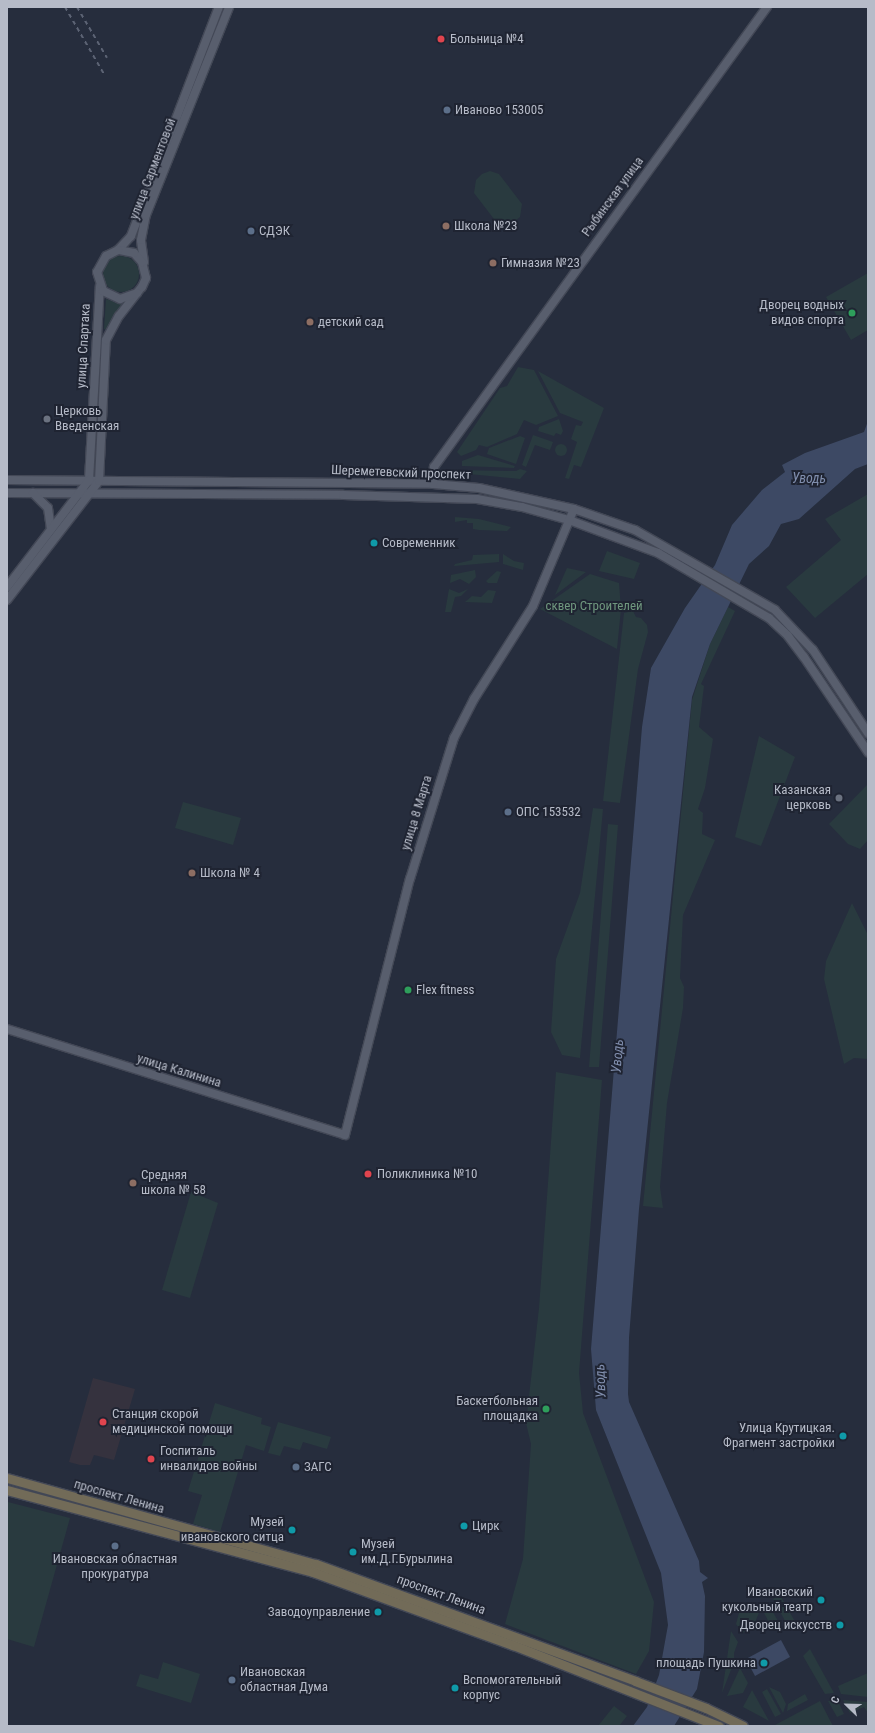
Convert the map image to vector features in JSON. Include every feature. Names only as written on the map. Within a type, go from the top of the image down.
[{"type":"highway","name":"проспект Ленина","points":[[7,1478],[316,1564],[635,1681],[706,1708],[742,1726]]},
{"type":"highway","name":"проспект Ленина","points":[[7,1490],[313,1572],[631,1690],[719,1726]]},
{"type":"main road","name":"улица Сарментовой","points":[[118,250],[131,236],[219,7]]},
{"type":"main road","name":"улица Сарментовой","points":[[145,267],[141,240],[146,215],[200,83],[229,7]]},
{"type":"main road","name":"Рыбинская улица","points":[[433,484],[434,468],[767,7]]},
{"type":"main road","points":[[192,78],[200,83]]},
{"type":"main road","points":[[118,250],[134,253],[145,267],[144,283],[137,293],[120,299],[108,295],[100,286],[97,272],[100,263],[106,256],[118,250]]},
{"type":"main road","name":"улица Спартака","points":[[89,480],[100,286]]},
{"type":"main road","name":"улица Спартака","points":[[99,481],[106,340],[119,316],[137,293]]},
{"type":"main road","name":"Шереметевский проспект","points":[[7,480],[433,484],[479,488],[574,509],[635,530],[690,560],[764,604],[795,629],[813,650],[868,733]]},
{"type":"main road","points":[[7,587],[89,480]]},
{"type":"main road","points":[[7,600],[99,481]]},
{"type":"main road","points":[[243,482],[243,494]]},
{"type":"main road","name":"Шереметевский проспект","points":[[312,496],[313,483]]},
{"type":"main road","name":"Шереметевский проспект","points":[[7,493],[243,494],[477,499],[522,507],[569,520],[631,542],[685,568],[760,611],[788,636],[868,752]]},
{"type":"main road","points":[[33,493],[48,508],[51,518],[51,530]]},
{"type":"main road","name":"улица 8 Марта","points":[[344,1135],[409,885],[454,738],[474,699],[533,606],[574,509]]},
{"type":"main road","name":"улица Калинина","points":[[7,1029],[344,1135]]},
{"type":"shaded area","name":"Станция скорой медицинской помощи","points":[[93,1378],[135,1389],[114,1460],[94,1455],[90,1465],[80,1465],[69,1462]]},
{"type":"green space","points":[[490,171],[499,174],[522,204],[520,217],[510,225],[497,223],[474,193],[476,180],[482,174]]},
{"type":"green space","points":[[125,256],[134,261],[138,267],[138,281],[134,287],[125,292],[117,292],[108,287],[104,281],[103,270],[108,261],[114,257]]},
{"type":"green space","name":"Дворец водных видов спорта","points":[[868,273],[868,330],[851,340],[826,297]]},
{"type":"green space","points":[[106,299],[122,304],[108,330],[104,329]]},
{"type":"green space","points":[[518,367],[534,370],[558,416],[536,425],[524,420],[517,434],[487,447],[479,445],[476,450],[461,456],[457,452],[500,388],[507,386]]},
{"type":"green space","points":[[538,371],[604,408],[581,467],[574,465],[569,479],[565,478],[577,442],[571,439],[576,425],[581,426],[583,422],[560,413]]},
{"type":"green space","points":[[559,419],[563,431],[561,435],[556,433],[554,436],[538,431],[539,427]]},
{"type":"green space","points":[[533,435],[553,442],[550,450],[535,445],[526,467],[522,465]]},
{"type":"green space","points":[[520,436],[525,438],[516,464],[487,454],[489,448]]},
{"type":"green space","points":[[559,444],[563,444],[567,450],[563,456],[559,456],[555,452],[555,448]]},
{"type":"green space","points":[[478,455],[515,466],[514,468],[462,466],[462,461]]},
{"type":"green space","points":[[520,469],[527,471],[520,479],[448,472],[450,470],[516,471]]},
{"type":"green space","points":[[868,494],[868,574],[815,618],[786,587],[841,540],[825,519]]},
{"type":"green space","points":[[455,517],[479,519],[511,527],[507,531],[473,529],[473,523],[467,523],[467,520],[455,522]]},
{"type":"green space","points":[[607,551],[640,563],[634,579],[599,571]]},
{"type":"green space","points":[[499,554],[499,562],[454,566],[455,564],[472,560],[473,555]]},
{"type":"green space","points":[[503,554],[514,561],[524,563],[523,570],[503,564]]},
{"type":"green space","points":[[567,568],[586,572],[555,595]]},
{"type":"green space","points":[[475,570],[476,577],[469,584],[460,579],[450,583],[451,575]]},
{"type":"green space","points":[[497,571],[501,572],[497,583],[488,583],[486,581]]},
{"type":"green space","name":"сквер Строителей","points":[[590,574],[619,583],[621,609],[617,649],[540,609]]},
{"type":"green space","points":[[449,589],[459,593],[468,589],[461,596],[455,597],[451,612],[445,612]]},
{"type":"green space","points":[[488,590],[496,591],[492,603],[465,602],[472,596],[481,597]]},
{"type":"green space","points":[[728,607],[735,611],[701,684],[704,686],[699,727],[713,739],[705,788],[698,809],[703,813],[702,834],[715,840],[683,915],[680,978],[684,987],[683,1008],[667,1103],[660,1187],[663,1208],[643,1206],[692,700],[710,644]]},
{"type":"green space","points":[[633,611],[636,617],[641,618],[647,625],[648,632],[638,669],[620,803],[603,801],[624,613]]},
{"type":"green space","points":[[759,736],[795,757],[761,846],[735,837]]},
{"type":"green space","points":[[867,785],[868,840],[860,849],[848,844],[829,824]]},
{"type":"green space","points":[[183,802],[241,818],[233,845],[175,828]]},
{"type":"green space","points":[[593,808],[603,809],[580,1058],[562,1055],[551,1032],[556,959],[580,893]]},
{"type":"green space","points":[[608,824],[618,825],[599,1067],[589,1067]]},
{"type":"green space","points":[[852,903],[868,935],[868,1059],[854,1058],[844,1064],[824,979],[826,961]]},
{"type":"green space","points":[[556,1072],[602,1080],[579,1373],[583,1413],[654,1602],[649,1651],[636,1674],[505,1624],[523,1559],[531,1444],[526,1423],[539,1308]]},
{"type":"green space","points":[[191,1192],[218,1203],[190,1298],[162,1290]]},
{"type":"green space","points":[[215,1403],[262,1418],[261,1424],[271,1427],[264,1451],[246,1445],[220,1532],[193,1524],[202,1495],[188,1491]]},
{"type":"green space","points":[[278,1422],[331,1437],[327,1449],[303,1442],[300,1450],[284,1446],[280,1456],[268,1453]]},
{"type":"green space","points":[[8,1502],[70,1518],[34,1647],[7,1639]]},
{"type":"green space","points":[[780,1595],[798,1627],[789,1628],[773,1599]]},
{"type":"green space","points":[[767,1601],[779,1623],[772,1628],[764,1613]]},
{"type":"green space","points":[[756,1604],[760,1610],[754,1625],[743,1633],[736,1624],[739,1613]]},
{"type":"green space","points":[[731,1631],[738,1642],[734,1653],[734,1662],[722,1693]]},
{"type":"green space","points":[[810,1649],[834,1693],[825,1694],[803,1656]]},
{"type":"green space","points":[[163,1662],[200,1674],[191,1703],[136,1686],[140,1674],[158,1679]]},
{"type":"green space","points":[[740,1668],[748,1683],[743,1693],[727,1696]]},
{"type":"green space","points":[[868,1673],[868,1697],[841,1694],[838,1686]]},
{"type":"green space","points":[[769,1687],[780,1692],[786,1704],[783,1713]]},
{"type":"green space","points":[[767,1689],[781,1714],[775,1717],[762,1692]]},
{"type":"green space","points":[[752,1690],[769,1721],[743,1707]]},
{"type":"green space","points":[[805,1694],[808,1700],[787,1711],[788,1704]]},
{"type":"green space","points":[[843,1700],[868,1702],[868,1713],[864,1707],[850,1713]]},
{"type":"green space","points":[[820,1701],[833,1726],[775,1725]]},
{"type":"green space","points":[[828,1701],[838,1701],[844,1714],[837,1717]]},
{"type":"green space","points":[[614,1706],[627,1716],[619,1726],[598,1726]]},
{"type":"water","name":"Уводь","points":[[868,421],[868,464],[855,469],[799,519],[781,524],[769,546],[749,564],[710,644],[692,697],[639,1209],[629,1338],[628,1394],[629,1402],[699,1561],[700,1572],[708,1578],[702,1582],[705,1596],[704,1652],[697,1689],[674,1726],[633,1726],[647,1707],[659,1675],[668,1625],[661,1573],[596,1410],[591,1349],[642,727],[651,668],[685,608],[715,565],[732,525],[762,490],[785,472],[782,465],[805,453],[864,432]]},
{"type":"water","points":[[781,1640],[790,1657],[755,1676],[746,1659]]},
{"type":"railway","points":[[65,7],[104,74]]},
{"type":"railway","points":[[77,7],[107,58]]},
{"type":"place","name":"Больница №4","points":[[441,39]]},
{"type":"place","name":"Иваново 153005","points":[[447,110]]},
{"type":"place","name":"Школа №23","points":[[446,226]]},
{"type":"place","name":"СДЭК","points":[[251,231]]},
{"type":"place","name":"Гимназия №23","points":[[493,263]]},
{"type":"place","name":"Дворец водных видов спорта","points":[[852,313]]},
{"type":"place","name":"детский сад","points":[[310,322]]},
{"type":"place","name":"Церковь Введенская","points":[[47,419]]},
{"type":"place","name":"Современник","points":[[374,543]]},
{"type":"place","name":"Казанская церковь","points":[[839,798]]},
{"type":"place","name":"ОПС 153532","points":[[508,812]]},
{"type":"place","name":"Школа № 4","points":[[192,873]]},
{"type":"place","name":"Flex fitness","points":[[408,990]]},
{"type":"place","name":"Поликлиника №10","points":[[368,1174]]},
{"type":"place","name":"Средняя школа № 58","points":[[133,1183]]},
{"type":"place","name":"Баскетбольная площадка","points":[[546,1409]]},
{"type":"place","name":"Станция скорой медицинской помощи","points":[[103,1422]]},
{"type":"place","name":"Улица Крутицкая. Фрагмент застройки","points":[[843,1436]]},
{"type":"place","name":"Госпиталь инвалидов войны","points":[[151,1459]]},
{"type":"place","name":"ЗАГС","points":[[296,1467]]},
{"type":"place","name":"Цирк","points":[[464,1526]]},
{"type":"place","name":"Музей ивановского ситца","points":[[292,1530]]},
{"type":"place","name":"Ивановская областная прокуратура","points":[[115,1546]]},
{"type":"place","name":"Музей им.Д.Г.Бурылина","points":[[353,1552]]},
{"type":"place","name":"Ивановский кукольный театр","points":[[821,1600]]},
{"type":"place","name":"Заводоуправление","points":[[378,1612]]},
{"type":"place","name":"Дворец искусств","points":[[840,1625]]},
{"type":"place","name":"площадь Пушкина","points":[[764,1663]]},
{"type":"place","name":"Ивановская областная Дума","points":[[232,1680]]},
{"type":"place","name":"Вспомогательный корпус","points":[[455,1688]]}]
